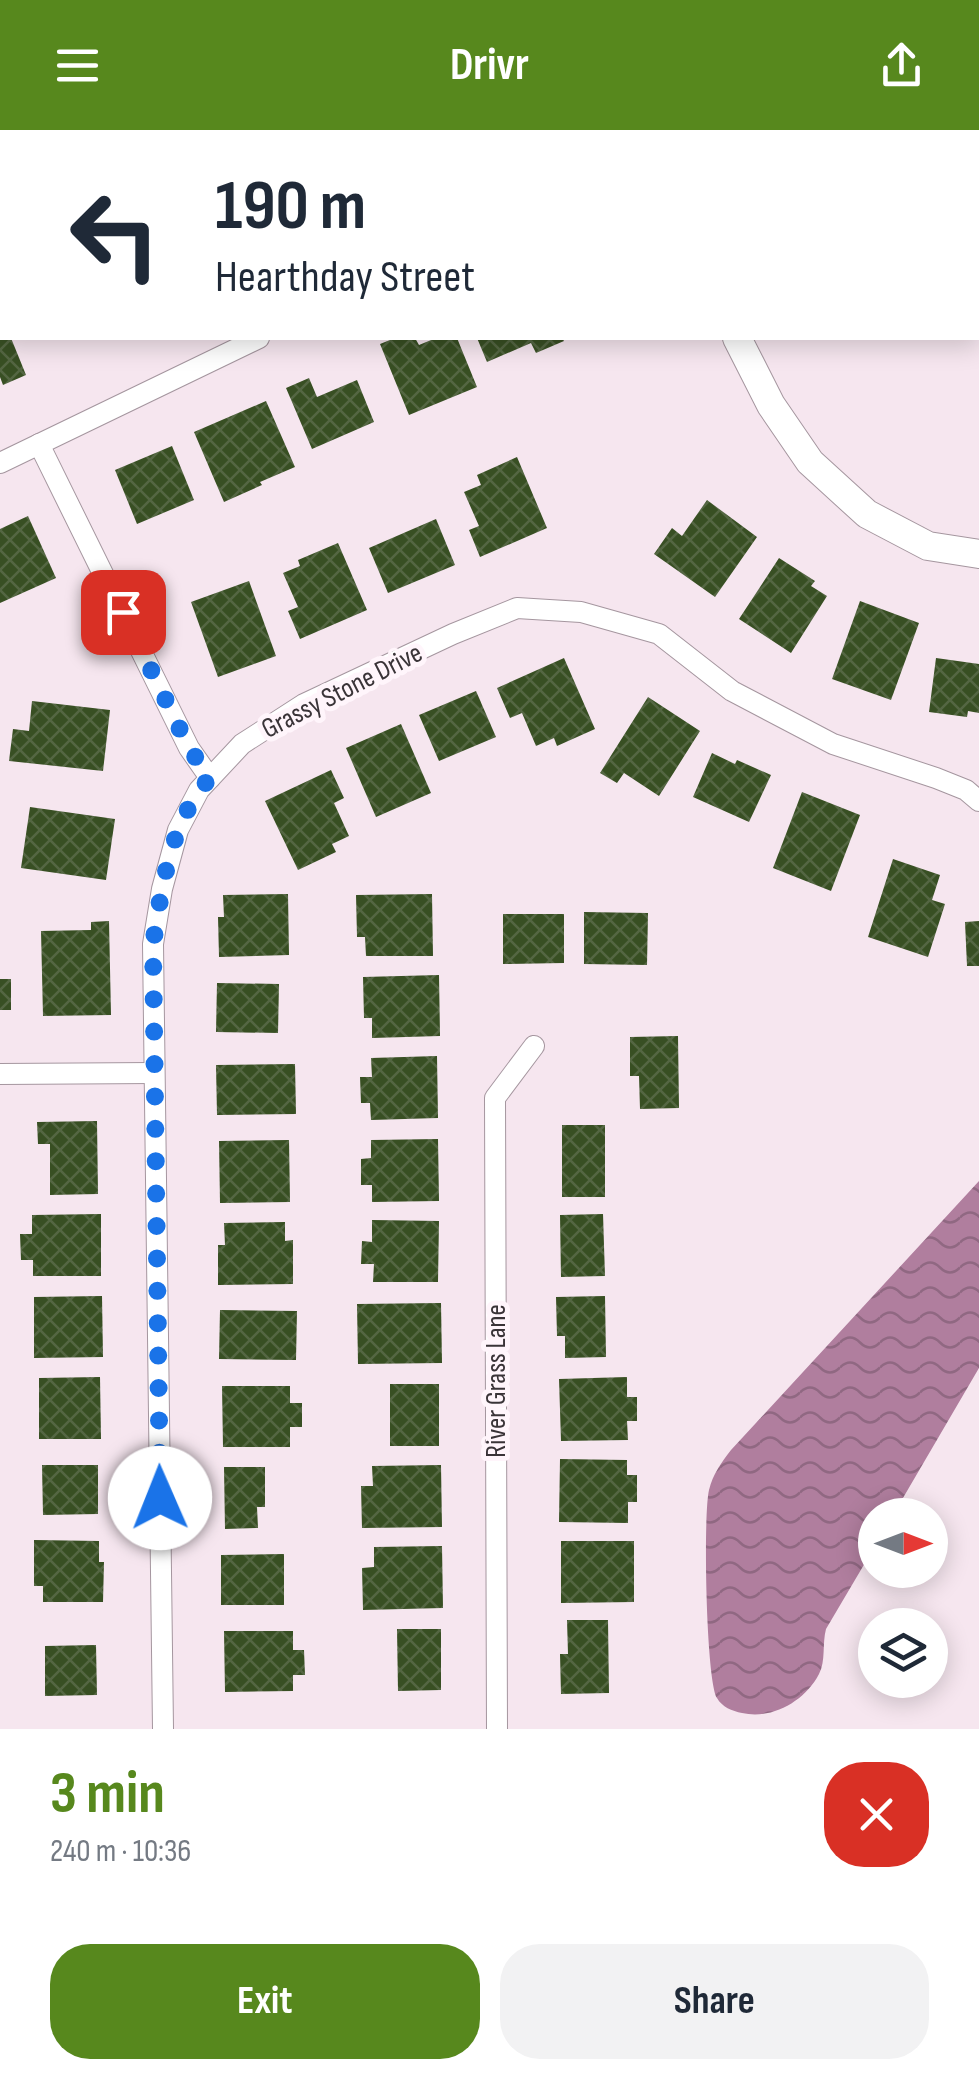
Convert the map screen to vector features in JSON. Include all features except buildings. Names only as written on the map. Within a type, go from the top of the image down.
[{"type":"street","points":[[0,463],[255,340]]},
{"type":"street","points":[[738,340],[771,404],[810,462],[867,514],[928,546],[979,554]]},
{"type":"street","points":[[39,444],[189,748],[210,778]]},
{"type":"street","name":"Grassy Stone Drive","points":[[163,1729],[153,944],[178,830],[199,790],[242,744],[304,704],[517,608],[580,612],[659,634],[732,690],[833,744],[936,778],[966,790],[979,802]]},
{"type":"street","name":"River Grass Lane","points":[[498,1729],[495,1098],[534,1046]]},
{"type":"street","points":[[0,1074],[154,1073]]},
{"type":"water","points":[[979,1181],[979,1368],[903,1498],[858,1498],[858,1575],[826,1629],[819,1674],[796,1700],[765,1714],[731,1710],[717,1698],[713,1685],[708,1630],[707,1505],[715,1474],[731,1450]]},
{"type":"route","points":[[123,612],[189,748],[210,778],[199,790],[178,830],[153,944],[160,1498]]}]
